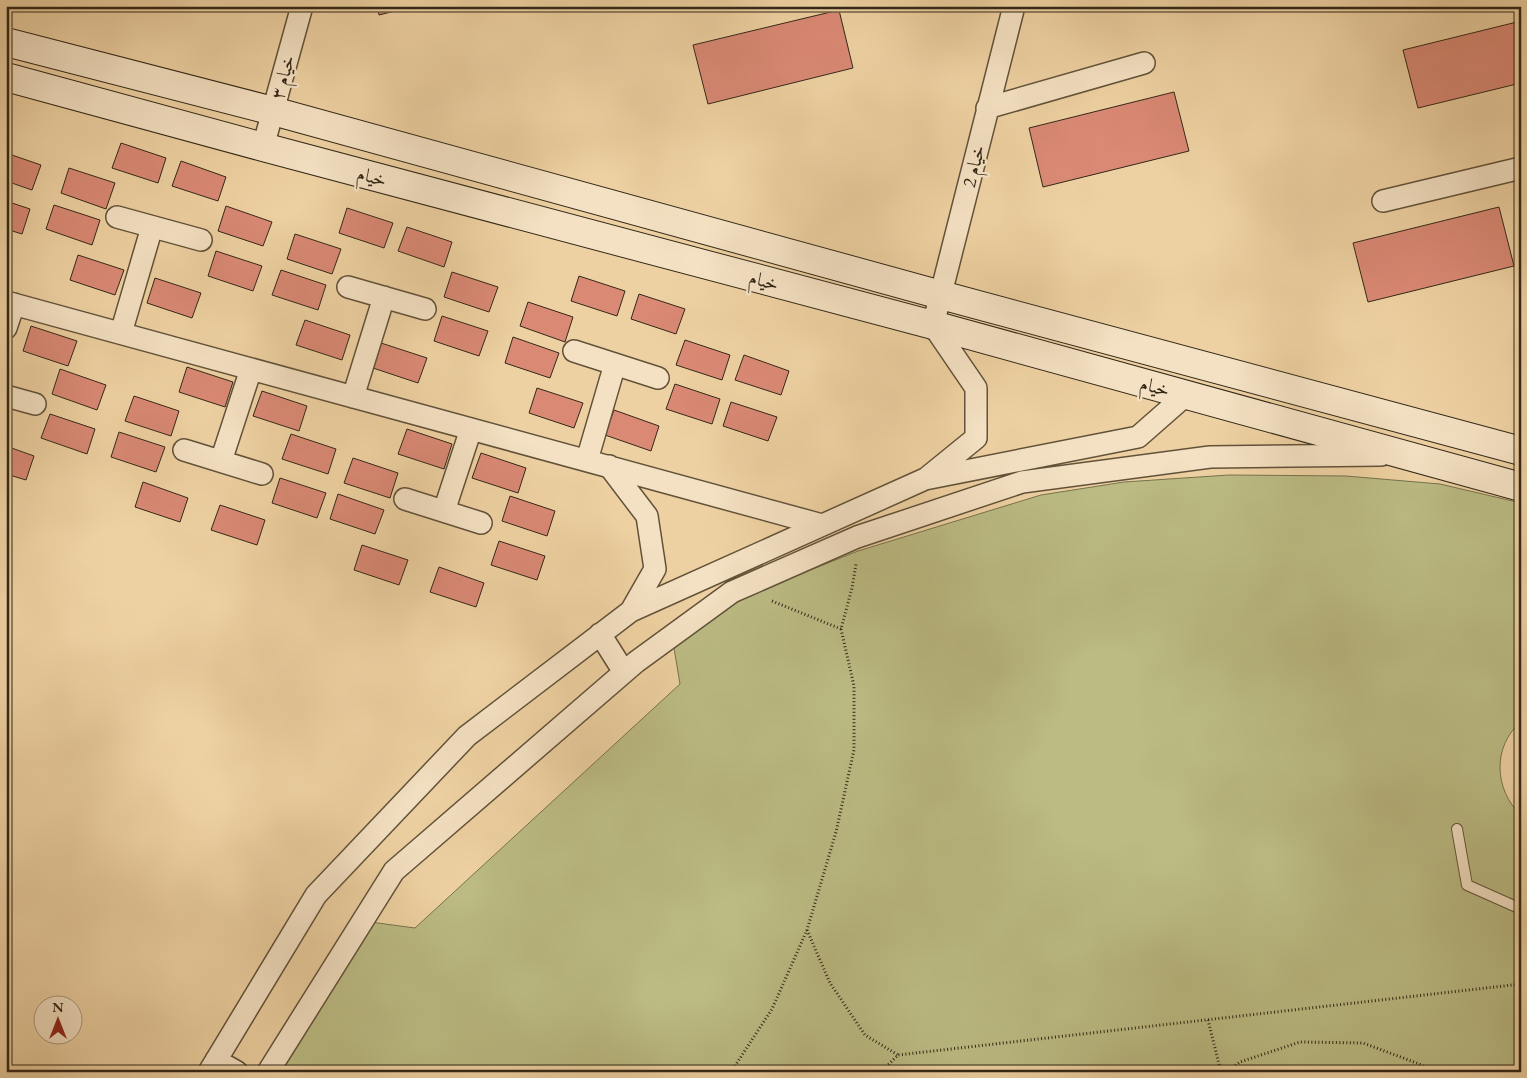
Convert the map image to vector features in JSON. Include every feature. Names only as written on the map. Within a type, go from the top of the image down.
[{"type":"street","name":"خیام ۳","points":[[263,147],[302,6]]},
{"type":"street","name":"خیام 2","points":[[933,325],[1014,6]]},
{"type":"street","name":"خیام","points":[[6,42],[273,111],[941,295],[1521,451]]},
{"type":"street","points":[[987,108],[1144,63]]},
{"type":"street","name":"خیام","points":[[6,77],[933,325],[1521,486]]},
{"type":"street","points":[[1383,201],[1521,168]]},
{"type":"street","points":[[117,217],[201,240]]},
{"type":"street","points":[[121,333],[152,227]]},
{"type":"street","points":[[348,287],[425,310]]},
{"type":"street","points":[[352,397],[384,297]]},
{"type":"street","points":[[6,328],[10,303],[822,525]]},
{"type":"street","points":[[925,479],[976,438],[976,388],[933,325]]},
{"type":"street","points":[[574,351],[658,378]]},
{"type":"street","points":[[587,460],[615,364]]},
{"type":"street","points":[[221,461],[251,368]]},
{"type":"street","points":[[237,1072],[213,1066],[316,895],[467,736],[630,610],[925,479],[1138,437],[1187,394]]},
{"type":"street","points":[[6,396],[35,404]]},
{"type":"street","points":[[444,511],[470,428]]},
{"type":"street","points":[[184,450],[262,474]]},
{"type":"street","points":[[268,1072],[394,871],[624,672],[732,592],[857,537],[1022,482],[1210,456],[1404,454]]},
{"type":"street","points":[[609,466],[647,516],[655,569],[630,610]]},
{"type":"street","points":[[405,499],[481,522]]},
{"type":"street","points":[[600,634],[624,672]]},
{"type":"lane","points":[[1457,829],[1466,885],[1521,909]]},
{"type":"path","points":[[731,1072],[772,1009],[807,930],[836,832],[854,750],[854,686],[842,629],[854,578],[858,551],[857,537]]},
{"type":"path","points":[[807,930],[830,983],[865,1035],[898,1055],[1521,984]]},
{"type":"path","points":[[1208,1020],[1221,1072]]},
{"type":"path","points":[[1227,1072],[1240,1062],[1300,1042],[1363,1043],[1422,1065],[1430,1072]]},
{"type":"path","points":[[881,1072],[898,1055]]},
{"type":"green space","points":[[1229,475],[1346,476],[1440,484],[1521,503],[1521,722],[1505,743],[1501,755],[1500,768],[1501,781],[1506,793],[1512,805],[1521,815],[1521,1072],[279,1072],[370,922],[415,928],[680,684],[674,648],[747,595],[858,551],[1041,495],[1124,482]]},
{"type":"building","points":[[377,6],[415,6],[379,15]]},
{"type":"building","points":[[839,10],[853,68],[708,104],[693,45]]},
{"type":"building","points":[[1521,21],[1521,83],[1418,108],[1403,50]]},
{"type":"building","points":[[1174,92],[1189,151],[1043,187],[1029,128]]},
{"type":"building","points":[[121,143],[166,158],[158,183],[112,168]]},
{"type":"building","points":[[6,153],[41,165],[32,190],[6,181]]},
{"type":"building","points":[[181,161],[226,177],[218,201],[172,186]]},
{"type":"building","points":[[69,168],[115,183],[106,209],[61,193]]},
{"type":"building","points":[[6,201],[30,209],[22,234],[6,229]]},
{"type":"building","points":[[54,205],[100,220],[92,245],[46,229]]},
{"type":"building","points":[[226,206],[272,222],[263,246],[218,231]]},
{"type":"building","points":[[1499,207],[1514,266],[1368,302],[1353,243]]},
{"type":"building","points":[[347,208],[393,223],[384,248],[339,233]]},
{"type":"building","points":[[407,227],[452,242],[444,267],[398,251]]},
{"type":"building","points":[[295,234],[341,249],[332,274],[287,259]]},
{"type":"building","points":[[216,251],[262,266],[253,291],[208,276]]},
{"type":"building","points":[[78,255],[124,270],[115,295],[70,280]]},
{"type":"building","points":[[281,270],[326,285],[318,310],[272,295]]},
{"type":"building","points":[[452,272],[498,287],[489,312],[444,297]]},
{"type":"building","points":[[579,276],[625,291],[617,316],[571,301]]},
{"type":"building","points":[[155,278],[201,293],[192,318],[147,303]]},
{"type":"building","points":[[639,294],[685,309],[676,334],[631,319]]},
{"type":"building","points":[[528,302],[573,317],[565,342],[520,326]]},
{"type":"building","points":[[442,316],[488,331],[479,356],[434,341]]},
{"type":"building","points":[[305,320],[350,335],[342,360],[296,345]]},
{"type":"building","points":[[31,326],[77,341],[68,366],[23,351]]},
{"type":"building","points":[[513,337],[559,353],[550,378],[505,363]]},
{"type":"building","points":[[685,340],[730,355],[722,380],[676,365]]},
{"type":"building","points":[[381,343],[427,358],[418,383],[373,368]]},
{"type":"building","points":[[744,355],[789,371],[781,395],[735,380]]},
{"type":"building","points":[[187,367],[233,382],[225,407],[179,392]]},
{"type":"building","points":[[60,369],[106,385],[97,410],[52,394]]},
{"type":"building","points":[[675,384],[720,399],[712,424],[666,409]]},
{"type":"building","points":[[537,388],[583,403],[574,428],[529,413]]},
{"type":"building","points":[[262,391],[307,406],[299,431],[253,416]]},
{"type":"building","points":[[134,396],[179,411],[171,436],[125,421]]},
{"type":"building","points":[[731,402],[777,417],[768,441],[723,426]]},
{"type":"building","points":[[614,410],[659,426],[651,451],[605,435]]},
{"type":"building","points":[[50,414],[95,429],[87,454],[41,438]]},
{"type":"building","points":[[407,429],[452,444],[444,469],[398,454]]},
{"type":"building","points":[[119,432],[165,447],[156,472],[111,457]]},
{"type":"building","points":[[291,434],[336,449],[328,474],[282,459]]},
{"type":"building","points":[[6,446],[34,456],[26,480],[6,474]]},
{"type":"building","points":[[481,453],[526,468],[518,493],[472,478]]},
{"type":"building","points":[[353,458],[398,473],[390,498],[344,483]]},
{"type":"building","points":[[280,478],[326,493],[317,518],[272,503]]},
{"type":"building","points":[[143,482],[188,498],[180,522],[135,507]]},
{"type":"building","points":[[338,494],[384,510],[375,534],[330,519]]},
{"type":"building","points":[[510,496],[555,511],[547,536],[502,521]]},
{"type":"building","points":[[220,505],[265,520],[257,545],[211,530]]},
{"type":"building","points":[[499,541],[545,556],[537,580],[491,565]]},
{"type":"building","points":[[362,545],[408,560],[399,585],[354,570]]},
{"type":"building","points":[[439,567],[484,583],[476,607],[430,592]]}]
